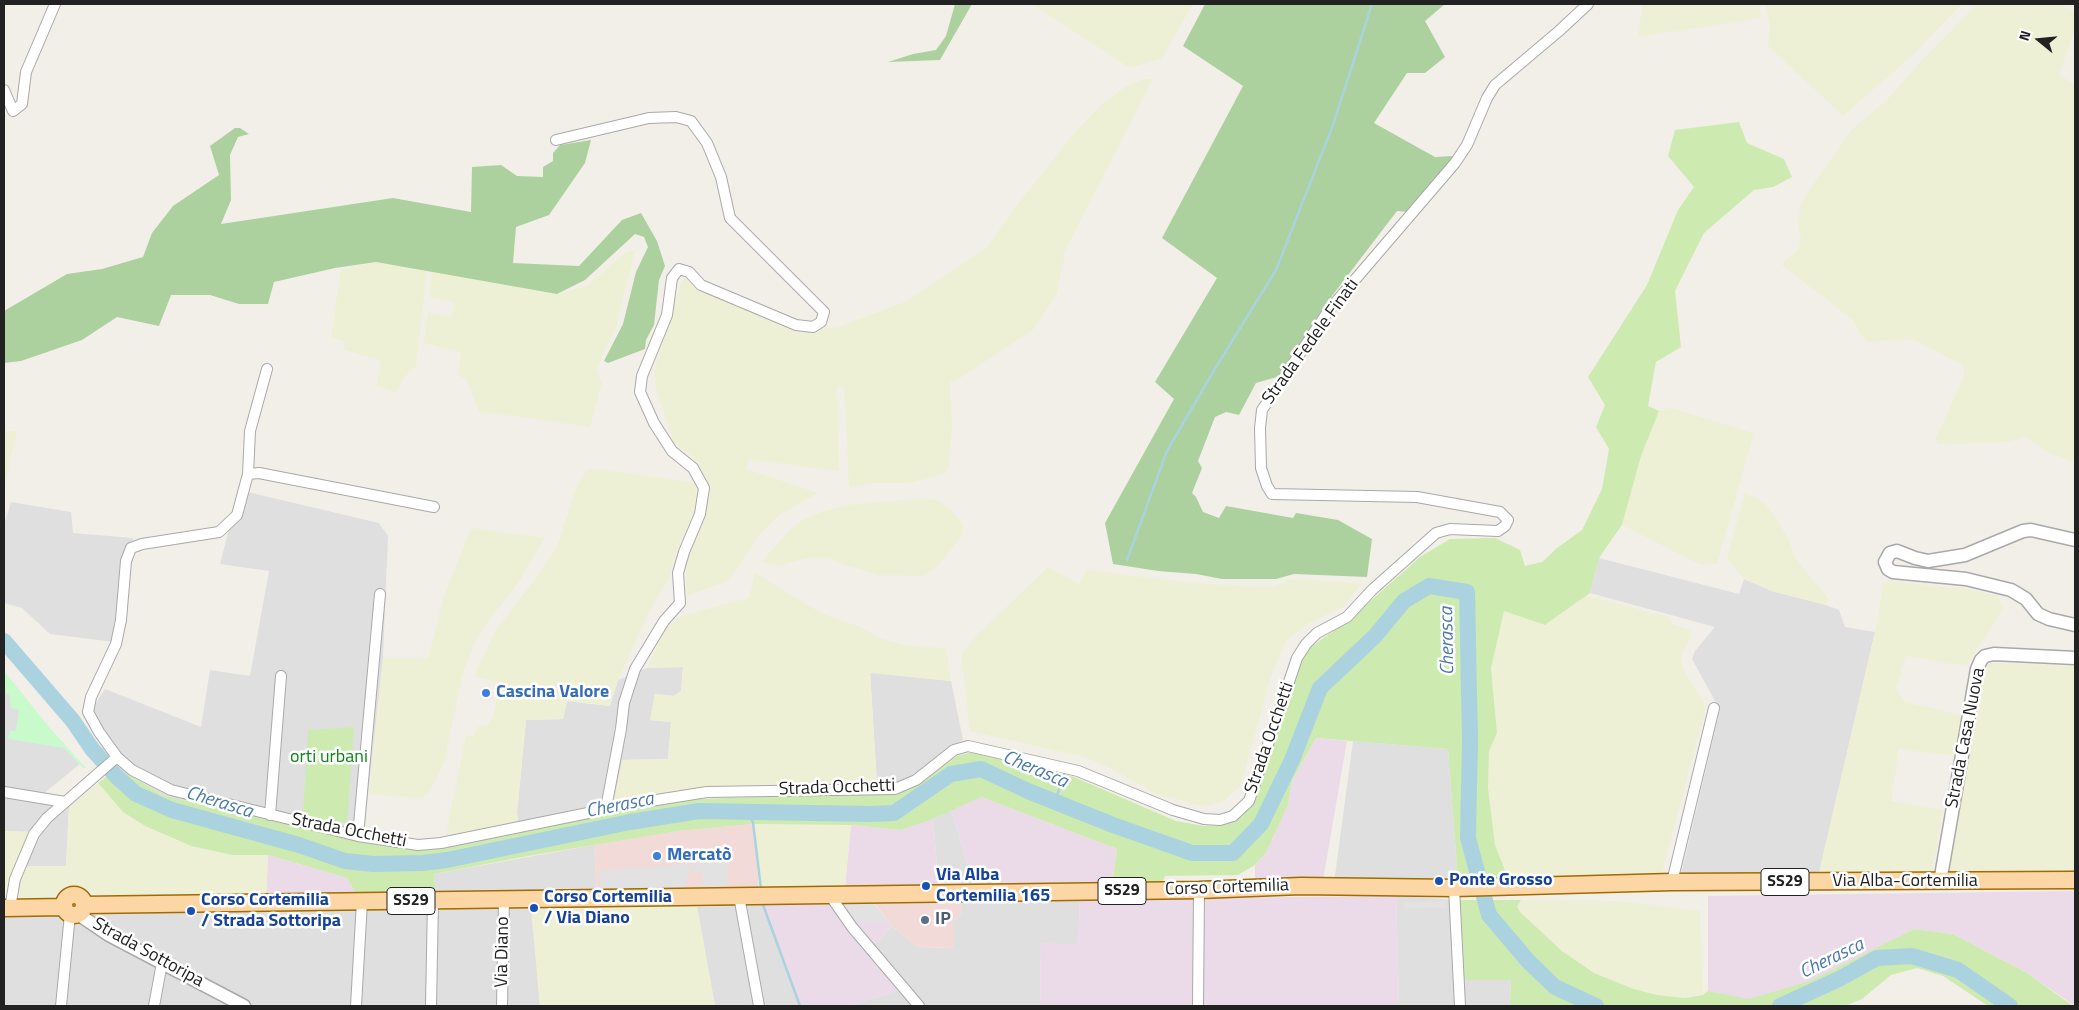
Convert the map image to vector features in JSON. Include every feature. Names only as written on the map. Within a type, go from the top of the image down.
[{"type":"main road","name":"Via Alba-Cortemilia","points":[[1457,888],[1672,882],[2075,880]]},
{"type":"main road","name":"Corso Cortemilia","points":[[7,908],[74,910],[504,898],[1199,890],[1301,886],[1457,888]]},
{"type":"street","points":[[4,90],[13,111],[22,104],[26,72],[55,4]]},
{"type":"street","name":"Strada Fedele Finati","points":[[1508,520],[1500,512],[1417,498],[1272,494],[1261,468],[1260,428],[1262,410],[1329,310],[1455,163],[1467,144],[1487,98],[1496,85],[1560,31],[1588,4]]},
{"type":"street","points":[[556,140],[649,118],[676,117],[691,121],[706,143],[721,177],[730,218],[824,312],[822,322],[813,326],[796,326],[701,285],[689,272],[678,269],[672,278],[667,315],[642,376],[640,392],[658,430],[672,451],[692,468],[704,488],[700,514],[684,552],[678,573],[680,603],[664,621],[635,669],[624,703],[606,808]]},
{"type":"street","name":"Strada Occhetti","points":[[267,369],[250,431],[248,474],[237,515],[219,532],[142,544],[131,548],[126,562],[121,620],[116,644],[92,697],[88,712],[116,757],[132,770],[172,790],[358,836],[418,845],[441,843],[606,808],[707,792],[894,789],[916,780],[954,750],[968,746],[1078,771],[1173,810],[1204,819],[1220,820],[1233,816],[1249,801],[1297,658],[1317,632],[1347,618],[1391,573],[1436,533],[1450,529],[1498,530],[1505,526],[1508,520]]},
{"type":"street","points":[[248,474],[260,473],[434,507]]},
{"type":"street","points":[[2075,540],[2040,530],[2023,531],[1965,555],[1928,561],[1897,551],[1890,553],[1885,562],[1893,572],[1966,580],[2011,590],[2026,599],[2038,614],[2049,619],[2075,625]]},
{"type":"street","points":[[358,836],[380,594]]},
{"type":"street","name":"Strada Casa Nuova","points":[[1940,882],[1975,678],[1981,660],[1985,656],[1994,654],[2075,658]]},
{"type":"street","points":[[270,815],[281,676]]},
{"type":"street","points":[[1672,882],[1714,708]]},
{"type":"street","points":[[7,908],[15,879],[34,834],[65,802],[116,757]]},
{"type":"street","points":[[4,792],[65,802]]},
{"type":"street","points":[[1457,888],[1460,1006]]},
{"type":"street","points":[[1198,1006],[1199,890]]},
{"type":"street","points":[[829,894],[852,927],[919,1006]]},
{"type":"street","points":[[759,1006],[761,896]]},
{"type":"street","name":"Via Diano","points":[[502,1006],[504,898]]},
{"type":"street","points":[[431,1006],[433,900]]},
{"type":"street","points":[[356,1006],[362,901]]},
{"type":"street","points":[[61,1006],[74,910]]},
{"type":"street","name":"Strada Sottoripa","points":[[74,910],[108,935],[244,1006]]},
{"type":"street","points":[[154,1006],[162,963]]},
{"type":"shaded area","points":[[239,490],[379,523],[388,536],[383,658],[363,842],[162,795],[118,768],[107,756],[85,720],[105,689],[201,727],[210,670],[250,676],[269,571],[220,564]]},
{"type":"shaded area","points":[[11,502],[71,512],[73,533],[133,538],[129,558],[122,643],[50,634],[22,608],[4,603],[4,525]]},
{"type":"shaded area","points":[[1599,558],[1739,594],[1744,579],[1772,591],[1839,610],[1845,627],[1875,632],[1819,873],[1681,874],[1720,710],[1692,659],[1695,651],[1715,627],[1590,593]]},
{"type":"shaded area","points":[[683,667],[681,691],[674,696],[655,694],[650,720],[671,722],[668,759],[623,760],[614,801],[518,822],[517,813],[526,720],[563,719],[567,701],[610,706],[618,680],[647,668]]},
{"type":"shaded area","points":[[870,672],[951,681],[963,740],[901,782],[877,784]]},
{"type":"shaded area","points":[[4,677],[80,764],[43,794],[61,796],[30,832],[4,831]]},
{"type":"shaded area","points":[[1316,738],[1347,741],[1323,880],[1255,882],[1255,865],[1266,853],[1288,805],[1292,781]]},
{"type":"shaded area","points":[[1353,741],[1448,749],[1458,880],[1334,883]]},
{"type":"shaded area","points":[[981,797],[1117,849],[1112,885],[975,887],[951,810]]},
{"type":"shaded area","points":[[69,807],[66,866],[25,866],[44,828]]},
{"type":"shaded area","points":[[951,810],[975,887],[939,888],[933,819]]},
{"type":"shaded area","points":[[933,819],[939,888],[845,886],[851,825],[901,830]]},
{"type":"shaded area","points":[[754,824],[759,890],[597,893],[594,845],[678,831]]},
{"type":"shaded area","points":[[594,845],[597,893],[531,892],[540,1006],[4,1006],[4,902],[18,900],[436,897],[434,874]]},
{"type":"shaded area","points":[[268,855],[347,878],[358,897],[266,898]]},
{"type":"shaded area","points":[[727,860],[728,886],[703,886],[702,872],[694,872],[688,863]]},
{"type":"shaded area","points":[[687,864],[690,870],[684,889],[601,891],[599,871]]},
{"type":"shaded area","points":[[2075,891],[2075,1006],[2027,973],[1953,934],[1914,929],[1810,982],[1749,1000],[1708,991],[1708,896]]},
{"type":"shaded area","points":[[1396,896],[1459,900],[1467,980],[1511,980],[1510,1006],[1399,1006]]},
{"type":"shaded area","points":[[1396,896],[1399,1006],[1040,1006],[1041,943],[1078,944],[1080,899]]},
{"type":"shaded area","points":[[1080,899],[1078,944],[1041,944],[1040,1006],[850,1006],[899,990],[866,954],[892,926],[918,947],[953,948],[954,921],[961,915],[962,903]]},
{"type":"shaded area","points":[[1445,901],[1445,908],[1404,909],[1404,902]]},
{"type":"shaded area","points":[[962,903],[961,915],[954,921],[954,948],[918,947],[892,926],[875,904]]},
{"type":"shaded area","points":[[874,904],[892,926],[866,954],[900,990],[850,1006],[799,1006],[763,905]]},
{"type":"shaded area","points":[[874,904],[888,922],[855,922],[842,905]]},
{"type":"shaded area","points":[[763,905],[799,1006],[715,1006],[697,907]]},
{"type":"green space","points":[[955,4],[972,4],[940,60],[888,62],[913,54],[936,50],[946,36]]},
{"type":"green space","points":[[1032,4],[1193,4],[1162,58],[1130,68]]},
{"type":"green space","points":[[1205,4],[1445,4],[1425,21],[1445,57],[1425,73],[1407,73],[1374,123],[1435,157],[1453,156],[1408,212],[1397,211],[1332,296],[1277,377],[1256,383],[1239,415],[1226,412],[1215,417],[1198,461],[1202,468],[1192,493],[1203,512],[1219,518],[1226,506],[1293,518],[1296,513],[1338,520],[1372,539],[1367,577],[1294,574],[1276,579],[1222,579],[1113,564],[1105,523],[1174,399],[1155,382],[1217,278],[1162,238],[1243,86],[1183,46]]},
{"type":"green space","points":[[1643,4],[1759,4],[1761,18],[1638,37]]},
{"type":"green space","points":[[1765,4],[1962,4],[1913,55],[1843,116],[1768,46],[1770,25]]},
{"type":"green space","points":[[1977,4],[2058,4],[2075,11],[2075,29],[2059,75],[2075,84],[2075,463],[2047,452],[2026,436],[2007,442],[1939,444],[1935,440],[1965,373],[1963,365],[1912,339],[1867,342],[1859,333],[1853,320],[1781,264],[1798,250],[1801,238],[1797,222],[1801,202],[1852,129],[1887,100],[1919,63]]},
{"type":"green space","points":[[1143,79],[1153,79],[1065,251],[1057,294],[1033,330],[956,381],[950,382],[952,429],[948,469],[943,474],[911,483],[873,483],[849,488],[844,387],[837,387],[839,471],[749,459],[746,469],[818,493],[779,515],[760,534],[727,581],[687,596],[686,562],[707,507],[707,480],[693,457],[674,443],[656,389],[654,371],[681,282],[685,278],[700,290],[808,331],[841,326],[907,301],[987,247],[1014,209],[1075,132],[1102,104],[1125,87]]},
{"type":"green space","points":[[1739,122],[1747,143],[1784,159],[1792,177],[1773,187],[1754,190],[1704,233],[1675,291],[1681,347],[1656,362],[1648,406],[1659,411],[1641,456],[1622,525],[1599,558],[1590,593],[1545,625],[1504,611],[1491,668],[1497,733],[1489,751],[1488,788],[1495,845],[1508,878],[1458,880],[1448,749],[1316,738],[1292,781],[1288,805],[1266,853],[1255,865],[1238,875],[1165,876],[1162,883],[1112,885],[1117,849],[981,797],[933,819],[901,830],[851,825],[754,824],[678,831],[434,874],[436,897],[358,897],[347,878],[268,855],[232,855],[191,846],[145,826],[123,812],[98,783],[118,768],[162,795],[363,842],[419,850],[436,849],[510,835],[590,818],[600,814],[699,799],[894,792],[915,786],[957,756],[973,752],[1074,777],[1176,821],[1204,826],[1224,825],[1239,818],[1252,804],[1300,664],[1308,649],[1349,620],[1420,557],[1450,539],[1495,538],[1520,550],[1525,566],[1542,562],[1557,548],[1582,530],[1602,489],[1609,449],[1596,427],[1605,405],[1588,377],[1647,285],[1678,210],[1694,187],[1668,156],[1675,130]]},
{"type":"green space","points":[[235,128],[240,128],[249,134],[238,137],[230,155],[231,200],[221,224],[393,198],[471,212],[472,167],[501,165],[517,176],[543,177],[543,167],[553,161],[553,153],[560,145],[591,140],[585,163],[549,215],[516,227],[513,263],[579,266],[622,220],[641,213],[657,241],[665,266],[659,280],[654,325],[646,340],[645,349],[608,363],[604,361],[623,324],[636,272],[648,247],[644,237],[635,234],[585,280],[557,294],[376,262],[335,268],[274,282],[268,304],[239,304],[210,295],[171,295],[159,326],[117,317],[82,340],[21,361],[4,363],[4,311],[67,274],[102,269],[143,257],[152,233],[173,206],[219,175],[210,146]]},
{"type":"green space","points":[[635,250],[616,328],[596,369],[602,383],[590,427],[478,411],[467,380],[458,375],[461,352],[424,343],[428,312],[451,317],[454,302],[429,297],[432,271],[557,294],[587,286],[626,252]]},
{"type":"green space","points":[[376,262],[427,270],[416,366],[406,375],[396,392],[376,386],[381,363],[377,359],[344,350],[344,341],[331,337],[341,270]]},
{"type":"green space","points":[[1672,408],[1754,433],[1717,564],[1701,565],[1622,525],[1641,456],[1655,418],[1659,411]]},
{"type":"green space","points":[[4,431],[17,431],[4,490]]},
{"type":"green space","points":[[591,468],[696,483],[695,509],[675,555],[669,578],[649,612],[618,680],[610,706],[567,701],[563,719],[526,720],[517,813],[518,822],[446,835],[466,736],[474,736],[477,727],[486,726],[492,719],[501,683],[474,676],[495,631],[539,574],[557,546],[575,491],[585,472]]},
{"type":"green space","points":[[1745,493],[1763,502],[1774,515],[1789,540],[1795,558],[1829,599],[1826,605],[1772,591],[1744,579],[1730,563],[1727,558]]},
{"type":"green space","points":[[936,499],[952,511],[962,523],[963,535],[938,566],[923,576],[879,575],[844,565],[828,558],[808,558],[779,566],[762,562],[789,531],[802,520],[822,512],[843,506],[873,502]]},
{"type":"green space","points":[[471,528],[545,538],[517,585],[492,616],[474,644],[462,677],[444,763],[430,791],[421,798],[369,794],[383,658],[428,659],[443,598]]},
{"type":"green space","points":[[1048,567],[1079,584],[1087,570],[1192,583],[1274,587],[1289,579],[1362,583],[1343,607],[1311,622],[1286,641],[1271,676],[1241,785],[1224,801],[1205,807],[1155,794],[1106,766],[1084,757],[970,731],[961,654],[973,639]]},
{"type":"green space","points":[[755,573],[821,613],[861,627],[880,638],[903,645],[946,648],[951,681],[870,673],[877,784],[706,787],[614,801],[622,760],[668,759],[671,722],[650,720],[655,694],[674,696],[681,691],[683,667],[647,668],[659,640],[668,625],[681,616],[749,598]]},
{"type":"green space","points":[[1884,581],[1968,589],[1998,596],[2003,607],[2000,615],[1966,666],[1906,656],[1896,689],[1905,702],[1962,715],[1954,756],[1899,749],[1891,801],[1943,810],[1932,872],[1819,873],[1875,632]]},
{"type":"green space","points":[[1587,596],[1670,617],[1672,624],[1690,630],[1692,636],[1682,653],[1681,661],[1684,671],[1705,704],[1705,711],[1661,876],[1508,878],[1495,845],[1488,788],[1489,751],[1497,732],[1491,668],[1504,610],[1545,625]]},
{"type":"green space","points":[[1987,664],[2075,666],[2075,872],[1945,874],[1983,669]]},
{"type":"green space","points":[[4,671],[49,727],[86,768],[83,768],[64,748],[8,739],[10,730],[16,731],[19,710],[11,708],[10,696],[4,691]]},
{"type":"green space","name":"orti urbani","points":[[354,727],[347,822],[332,822],[303,815],[308,730]]},
{"type":"green space","points":[[98,783],[123,812],[145,826],[166,836],[191,846],[232,855],[268,855],[266,898],[118,899],[100,896],[76,886],[67,887],[47,900],[18,900],[20,875],[25,866],[66,866],[69,807]]},
{"type":"green space","points":[[754,824],[851,825],[845,886],[759,890]]},
{"type":"green space","points":[[4,831],[30,832],[6,885],[5,902]]},
{"type":"green space","points":[[1459,900],[1521,900],[1517,907],[1521,913],[1562,951],[1594,973],[1634,989],[1657,995],[1685,998],[1703,995],[1708,991],[1749,999],[1810,981],[1914,929],[1953,934],[2027,973],[2073,1006],[1988,1006],[1943,976],[1917,968],[1891,975],[1862,999],[1845,1006],[1510,1006],[1511,980],[1467,980],[1462,974]]},
{"type":"green space","points":[[1521,900],[1619,901],[1700,911],[1703,995],[1685,998],[1657,995],[1634,989],[1594,973],[1562,951],[1521,913],[1517,907]]},
{"type":"green space","points":[[697,907],[715,1006],[540,1006],[531,909]]},
{"type":"waterway","points":[[1127,560],[1167,451],[1276,270],[1333,125],[1372,4]]},
{"type":"waterway","name":"Cherasca","points":[[4,641],[73,721],[92,749],[117,777],[136,794],[172,810],[299,845],[345,861],[373,864],[422,863],[447,860],[630,822],[699,811],[894,813],[951,774],[981,769],[1028,791],[1113,825],[1192,853],[1233,853],[1261,824],[1292,760],[1320,688],[1375,636],[1404,601],[1429,586],[1467,592],[1470,740],[1468,838],[1489,915],[1528,961],[1555,987],[1596,1006]]},
{"type":"waterway","points":[[1055,801],[1065,772]]},
{"type":"waterway","points":[[747,812],[753,822],[761,889]]},
{"type":"waterway","points":[[762,902],[800,1006]]},
{"type":"waterway","name":"Cherasca","points":[[1780,1006],[1839,979],[1877,958],[1912,956],[1958,970],[2010,1006]]},
{"type":"place","name":"Cascina Valore","points":[[486,693]]},
{"type":"place","name":"Mercatò","points":[[657,856]]},
{"type":"place","name":"Ponte Grosso","points":[[1439,881]]},
{"type":"place","name":"Via Alba Cortemilia 165","points":[[926,886]]},
{"type":"place","name":"Corso Cortemilia / Via Diano","points":[[534,908]]},
{"type":"place","name":"Corso Cortemilia / Strada Sottoripa","points":[[191,911]]},
{"type":"place","name":"IP","points":[[925,920]]}]
